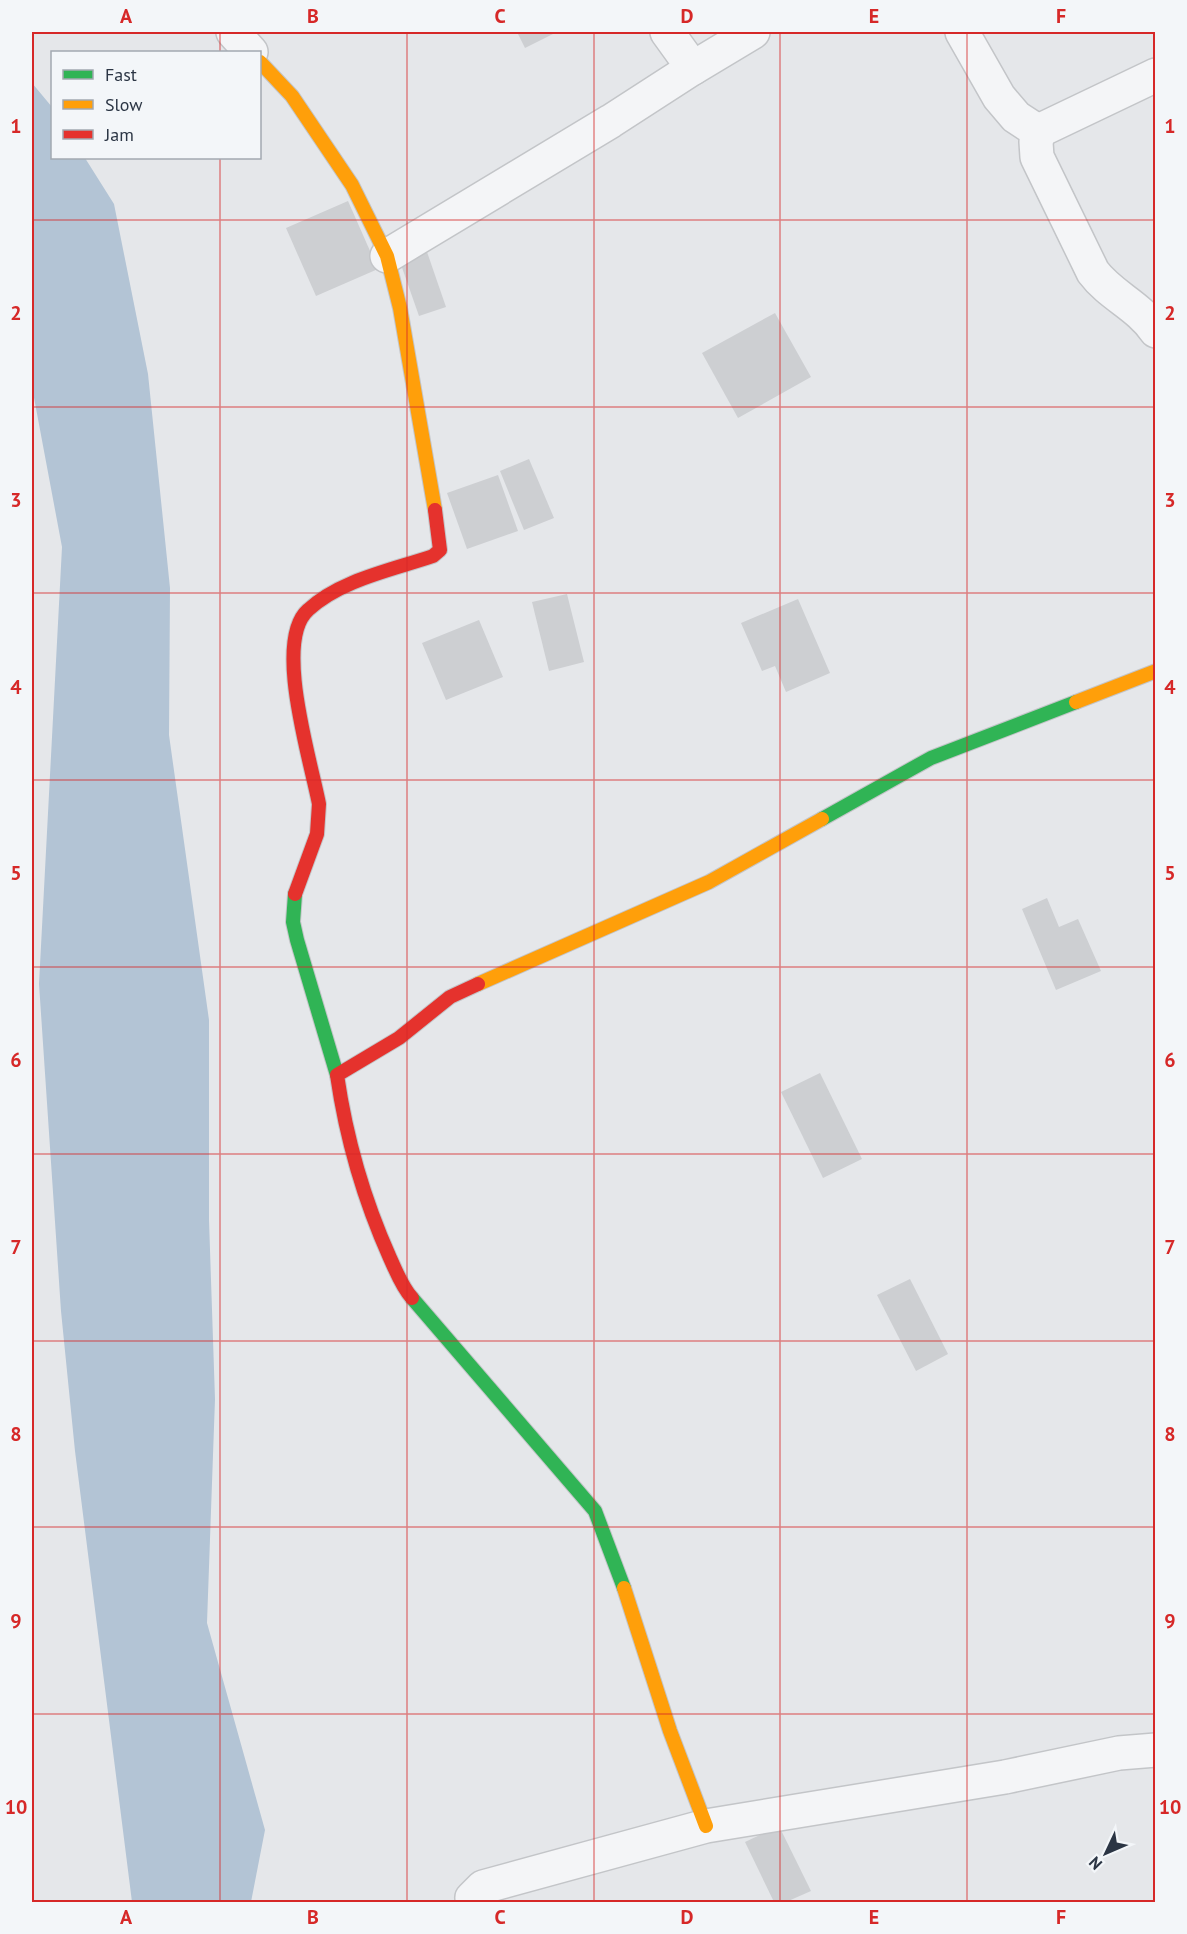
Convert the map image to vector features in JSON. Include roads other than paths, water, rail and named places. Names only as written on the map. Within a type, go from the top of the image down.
[{"type":"street","points":[[233,32],[250,51]]},
{"type":"street","points":[[667,32],[693,69]]},
{"type":"street","points":[[387,256],[753,32]]},
{"type":"street","points":[[962,32],[999,98],[1016,117],[1040,132]]},
{"type":"street","points":[[261,63],[292,96],[352,185],[387,256],[411,368],[441,543],[440,550],[433,556],[339,590],[317,602],[305,611],[291,633],[297,698],[320,806],[320,828],[296,891],[293,920],[337,1075],[345,1121],[373,1210],[399,1279],[409,1295],[504,1401],[595,1511],[613,1553],[670,1731],[706,1826]]},
{"type":"street","points":[[1155,75],[1040,132],[1036,142],[1037,157],[1093,272],[1101,283],[1146,318],[1155,331]]},
{"type":"street","points":[[337,1075],[399,1038],[450,997],[709,882],[931,758],[1155,670]]},
{"type":"street","points":[[472,1902],[472,1898],[483,1887],[706,1826],[994,1779],[1119,1753],[1155,1749]]},
{"type":"water","points":[[32,83],[51,106],[51,159],[86,159],[114,204],[148,374],[170,588],[169,735],[209,1020],[209,1220],[215,1399],[207,1623],[265,1830],[251,1902],[132,1902],[75,1451],[61,1311],[39,984],[62,547],[32,387]]}]
